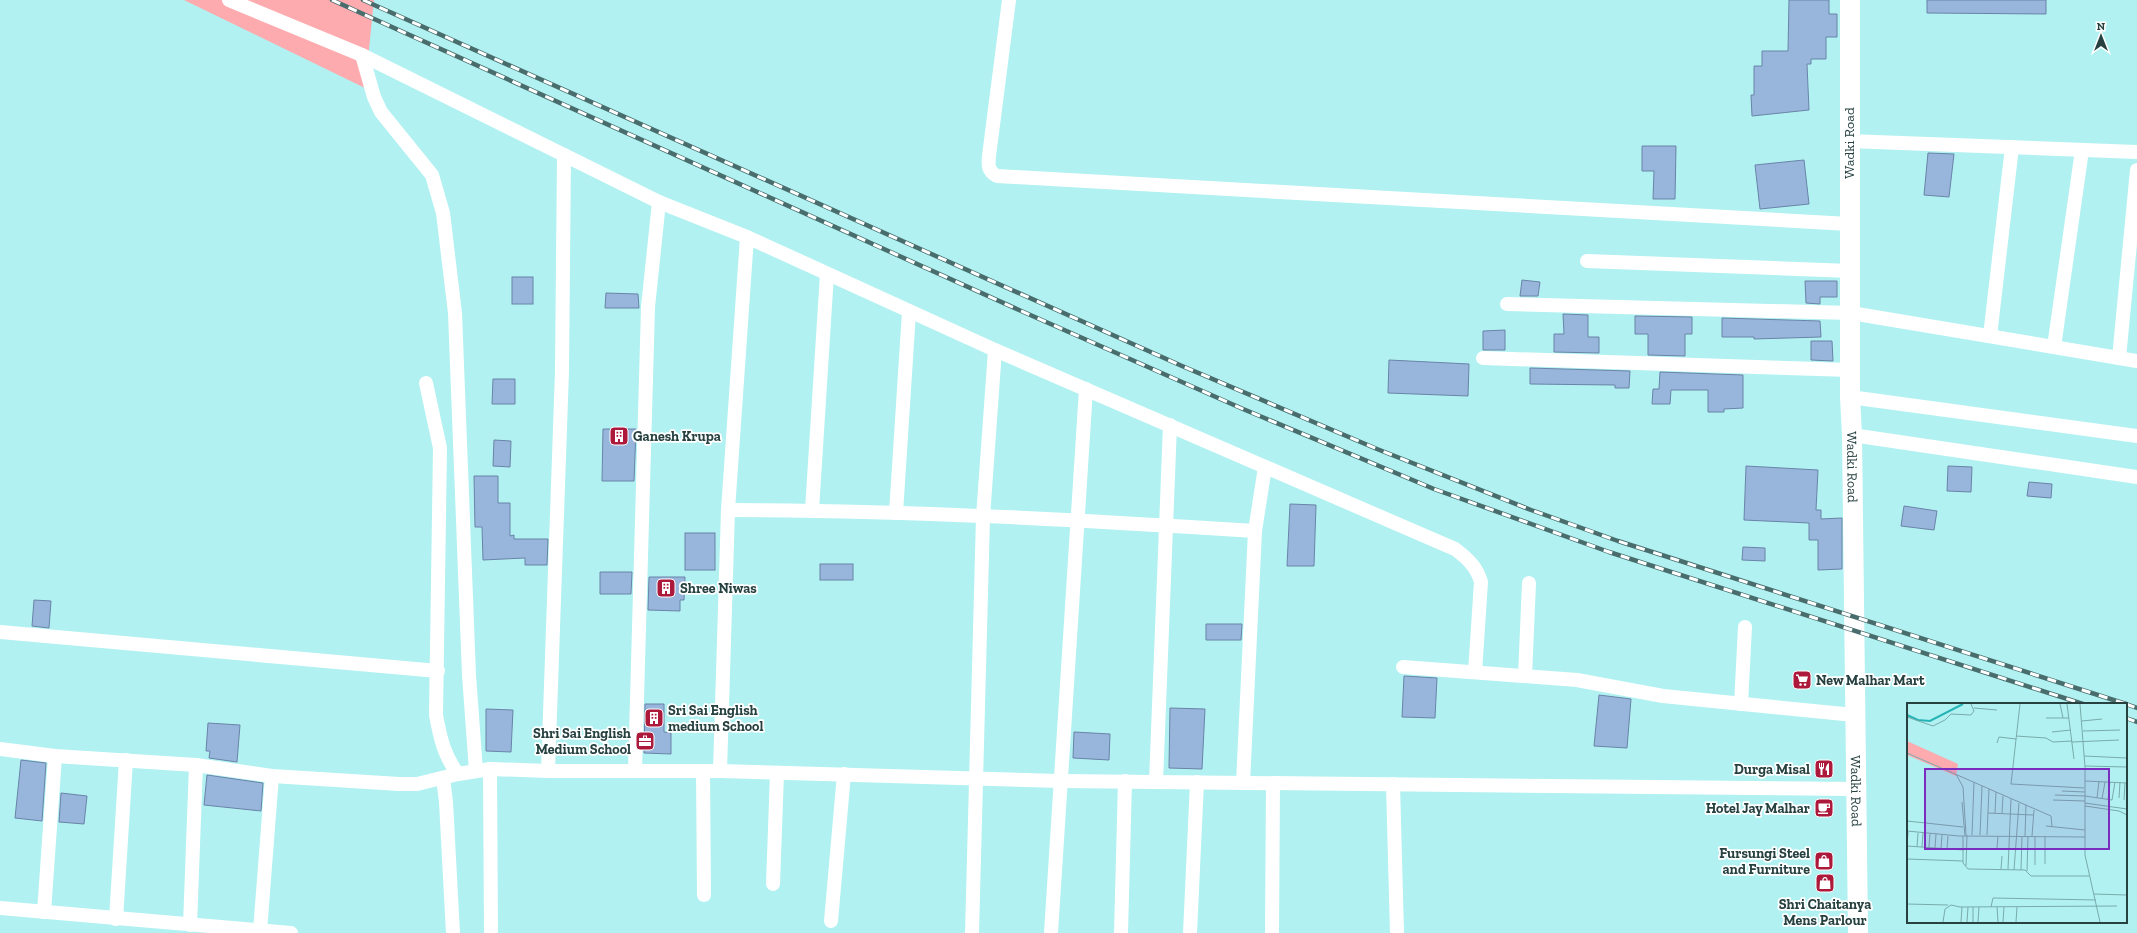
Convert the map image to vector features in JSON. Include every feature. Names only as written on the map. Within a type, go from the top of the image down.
[{"type":"street","points":[[229,0],[362,55],[659,202],[747,236],[909,312],[1455,549],[1465,556],[1479,574],[1481,582],[1475,672]]},
{"type":"street","points":[[1009,0],[988,166],[991,173],[997,176],[1849,224]]},
{"type":"street","name":"Wadki Road","points":[[1850,0],[1850,397],[1852,435],[1854,715],[1858,933]]},
{"type":"street","points":[[362,55],[374,96],[381,112],[432,175],[443,213],[455,313],[469,674],[476,771]]},
{"type":"street","points":[[1849,141],[2137,152]]},
{"type":"street","points":[[1990,336],[2012,147]]},
{"type":"street","points":[[2054,347],[2082,150]]},
{"type":"street","points":[[548,771],[562,371],[564,155]]},
{"type":"street","points":[[2119,358],[2137,170]]},
{"type":"street","points":[[635,770],[648,307],[659,202]]},
{"type":"street","points":[[720,771],[728,510],[747,236]]},
{"type":"street","points":[[1587,261],[1850,271]]},
{"type":"street","points":[[812,510],[827,274]]},
{"type":"street","points":[[1507,304],[1850,313],[2137,361]]},
{"type":"street","points":[[896,513],[909,312]]},
{"type":"street","points":[[972,933],[983,517],[995,350]]},
{"type":"street","points":[[1483,358],[1850,370]]},
{"type":"street","points":[[426,383],[440,448],[438,671],[436,715],[439,733],[449,762],[458,774]]},
{"type":"street","points":[[1051,933],[1086,389]]},
{"type":"street","points":[[1850,397],[2137,436]]},
{"type":"street","points":[[1156,782],[1170,425]]},
{"type":"street","points":[[1852,435],[2137,477]]},
{"type":"street","points":[[1244,783],[1255,531],[1265,466]]},
{"type":"street","points":[[728,510],[812,510],[1077,520],[1255,531]]},
{"type":"street","points":[[1525,676],[1529,583]]},
{"type":"street","points":[[1741,704],[1745,627]]},
{"type":"street","points":[[0,632],[438,671]]},
{"type":"street","points":[[1403,668],[1577,680],[1663,696],[1854,715]]},
{"type":"street","points":[[0,749],[56,756],[196,765],[272,776],[399,784],[417,784],[490,768],[548,771],[720,771],[1061,781],[1855,789]]},
{"type":"street","points":[[44,912],[56,756]]},
{"type":"street","points":[[116,919],[126,760]]},
{"type":"street","points":[[190,925],[196,765]]},
{"type":"street","points":[[490,768],[491,933]]},
{"type":"street","points":[[703,771],[704,895]]},
{"type":"street","points":[[773,884],[777,773]]},
{"type":"street","points":[[831,921],[844,774]]},
{"type":"street","points":[[260,930],[272,776]]},
{"type":"street","points":[[442,778],[446,802],[453,933]]},
{"type":"street","points":[[1122,933],[1125,781]]},
{"type":"street","points":[[1190,933],[1197,782]]},
{"type":"street","points":[[1272,933],[1273,783]]},
{"type":"street","points":[[1394,784],[1397,933]]},
{"type":"street","points":[[0,908],[291,933]]},
{"type":"shaded area","points":[[184,0],[374,0],[365,88]]},
{"type":"building","points":[[1789,0],[1829,0],[1829,14],[1837,14],[1837,37],[1826,37],[1826,59],[1811,59],[1811,64],[1807,64],[1809,110],[1752,116],[1751,95],[1754,95],[1754,66],[1762,66],[1762,51],[1788,51]]},
{"type":"building","points":[[1927,0],[2046,0],[2046,14],[1927,13]]},
{"type":"building","points":[[1642,146],[1676,146],[1675,199],[1653,199],[1654,171],[1642,171]]},
{"type":"building","points":[[1928,153],[1954,154],[1949,197],[1924,195]]},
{"type":"building","points":[[1804,160],[1809,204],[1760,209],[1755,165]]},
{"type":"building","points":[[512,277],[533,277],[533,304],[512,304]]},
{"type":"building","points":[[1522,280],[1540,282],[1538,296],[1520,296]]},
{"type":"building","points":[[1805,281],[1837,281],[1837,297],[1820,297],[1820,304],[1806,303]]},
{"type":"building","points":[[606,293],[638,294],[639,308],[605,308]]},
{"type":"building","points":[[1563,314],[1588,315],[1588,337],[1599,337],[1599,353],[1554,352],[1554,334],[1564,334]]},
{"type":"building","points":[[1635,316],[1692,317],[1692,334],[1685,334],[1685,356],[1648,355],[1648,334],[1635,334]]},
{"type":"building","points":[[1722,318],[1820,321],[1821,337],[1754,339],[1754,337],[1722,337]]},
{"type":"building","points":[[1505,330],[1505,350],[1483,350],[1483,331]]},
{"type":"building","points":[[1811,341],[1832,341],[1833,361],[1811,360]]},
{"type":"building","points":[[1389,360],[1469,364],[1468,396],[1388,393]]},
{"type":"building","points":[[1530,368],[1630,371],[1629,388],[1615,388],[1615,385],[1530,384]]},
{"type":"building","points":[[1660,372],[1743,375],[1743,408],[1724,409],[1724,412],[1708,412],[1708,390],[1671,390],[1670,404],[1652,404],[1653,389],[1659,389]]},
{"type":"building","points":[[493,379],[515,379],[515,404],[492,404]]},
{"type":"building","points":[[603,429],[636,429],[634,481],[602,481]]},
{"type":"building","points":[[494,440],[511,441],[510,467],[493,466]]},
{"type":"building","points":[[1746,466],[1818,470],[1816,510],[1821,510],[1821,519],[1842,518],[1842,569],[1818,570],[1818,540],[1809,540],[1809,523],[1744,520]]},
{"type":"building","points":[[1948,466],[1972,467],[1971,492],[1947,491]]},
{"type":"building","points":[[474,476],[498,476],[498,503],[510,503],[510,536],[514,535],[514,539],[548,539],[547,565],[525,565],[525,558],[483,560],[482,527],[475,527]]},
{"type":"building","points":[[2029,482],[2052,484],[2051,498],[2027,496]]},
{"type":"building","points":[[1290,504],[1316,505],[1314,566],[1287,566]]},
{"type":"building","points":[[1904,506],[1937,511],[1934,530],[1901,526]]},
{"type":"building","points":[[685,533],[715,533],[715,570],[685,570]]},
{"type":"building","points":[[1743,547],[1765,548],[1765,561],[1742,560]]},
{"type":"building","points":[[820,564],[853,564],[853,580],[820,580]]},
{"type":"building","points":[[600,572],[632,572],[631,594],[600,594]]},
{"type":"building","name":"Shree Niwas","points":[[649,577],[685,577],[684,600],[680,600],[680,611],[648,610]]},
{"type":"building","points":[[34,600],[51,601],[49,628],[32,626]]},
{"type":"building","points":[[1206,624],[1242,624],[1241,640],[1206,640]]},
{"type":"building","points":[[1404,676],[1437,678],[1435,718],[1402,717]]},
{"type":"building","points":[[1599,695],[1631,699],[1627,748],[1594,746]]},
{"type":"building","name":"Sri Sai English medium School","points":[[645,704],[664,704],[664,732],[671,733],[671,754],[644,753]]},
{"type":"building","points":[[1170,708],[1205,709],[1202,769],[1169,768]]},
{"type":"building","points":[[486,709],[513,710],[511,752],[486,751]]},
{"type":"building","points":[[208,723],[240,725],[237,762],[209,758],[210,751],[206,751]]},
{"type":"building","points":[[1074,732],[1110,734],[1109,760],[1073,758]]},
{"type":"building","points":[[21,760],[46,763],[42,821],[15,818]]},
{"type":"building","points":[[207,775],[263,783],[261,811],[204,805]]},
{"type":"building","points":[[61,793],[87,796],[84,824],[59,822]]},
{"type":"railway","points":[[332,0],[1019,310],[1243,409],[1434,489],[1609,552],[2080,703]]},
{"type":"railway","points":[[363,0],[1182,366],[1377,449],[1531,510],[1618,541],[2123,703]]},
{"type":"railway","points":[[2127,704],[2137,708]]},
{"type":"railway","points":[[2127,718],[2137,722]]},
{"type":"place","name":"Ganesh Krupa","points":[[619,436]]},
{"type":"place","name":"Shree Niwas","points":[[666,588]]},
{"type":"place","name":"New Malhar Mart","points":[[1802,680]]},
{"type":"place","name":"Sri Sai English medium School","points":[[654,718]]},
{"type":"place","name":"Shri Sai English Medium School","points":[[645,741]]},
{"type":"place","name":"Durga Misal","points":[[1824,769]]},
{"type":"place","name":"Hotel Jay Malhar","points":[[1824,808]]},
{"type":"place","name":"Fursungi Steel and Furniture","points":[[1824,861]]},
{"type":"place","name":"Shri Chaitanya Mens Parlour","points":[[1825,883]]}]
